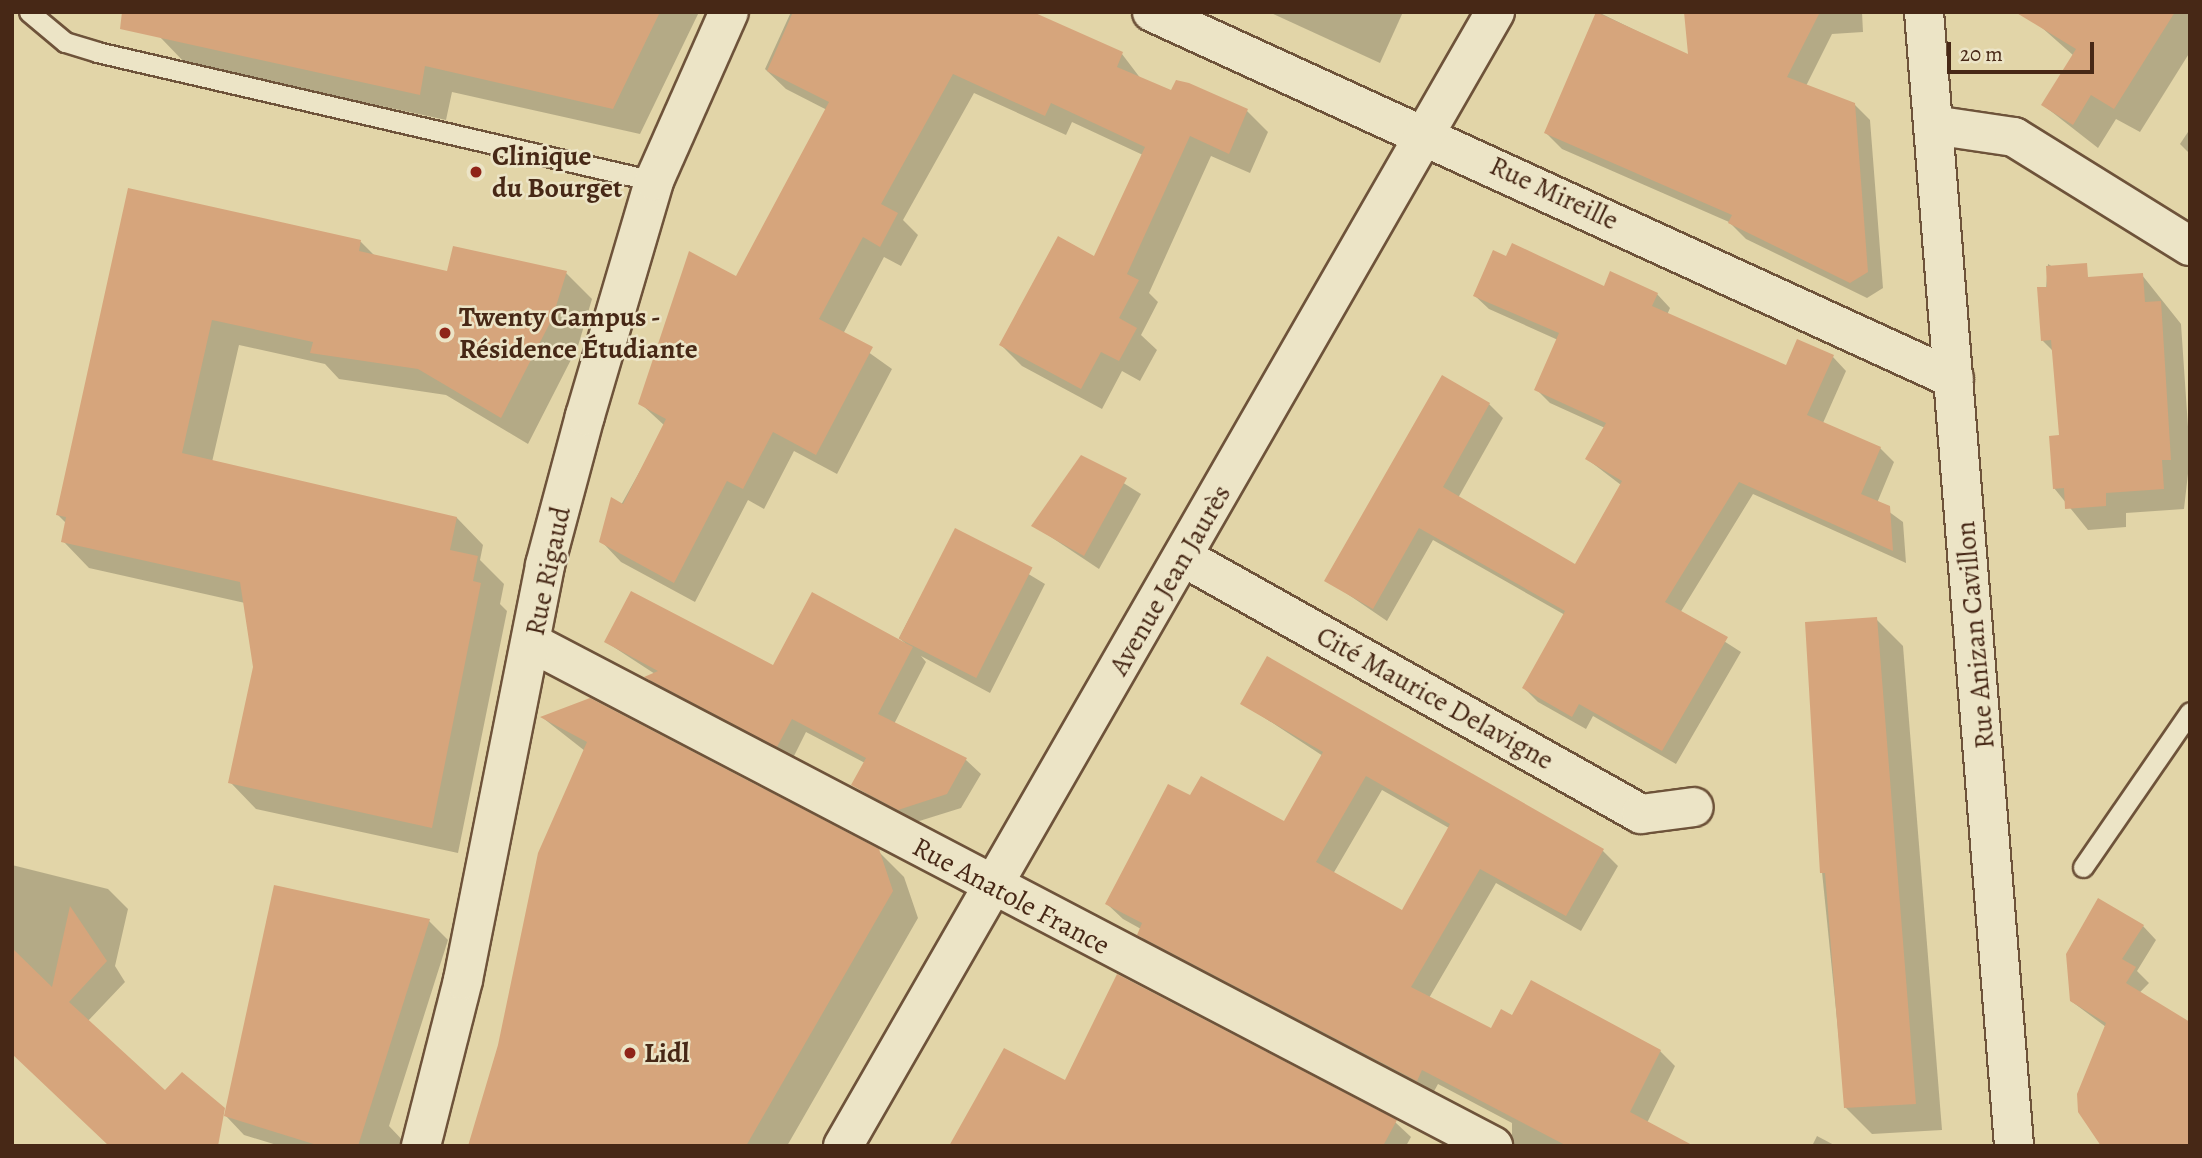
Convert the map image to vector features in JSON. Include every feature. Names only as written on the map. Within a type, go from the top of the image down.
[{"type":"street","name":"Rue Rigaud","points":[[421,1146],[463,980],[532,643],[545,565],[654,181],[729,12]]},
{"type":"street","name":"Rue Mireille","points":[[1152,12],[1427,134],[1954,379]]},
{"type":"street","name":"Avenue Jean Jaurès","points":[[843,1146],[995,888],[1495,12]]},
{"type":"street","name":"Rue Anizan Cavillon","points":[[1924,12],[2014,1146]]},
{"type":"street","points":[[1933,125],[2014,138],[2190,246]]},
{"type":"street","name":"Cité Maurice Delavigne","points":[[1183,557],[1641,814],[1694,807]]},
{"type":"street","name":"Rue Anatole France","points":[[532,643],[995,888],[1493,1146]]},
{"type":"lane","points":[[29,12],[65,42],[97,52],[654,181]]},
{"type":"lane","points":[[2083,867],[2190,712]]},
{"type":"building","points":[[122,12],[660,12],[613,109],[425,66],[420,95],[120,29]]},
{"type":"building","points":[[793,12],[1033,12],[1123,52],[1117,67],[1171,90],[1176,80],[1189,83],[1248,109],[1229,154],[1190,136],[1127,274],[1139,280],[1119,318],[1137,328],[1119,361],[1101,352],[1081,389],[999,345],[1058,236],[1094,256],[1145,147],[1051,103],[1045,116],[953,74],[881,204],[898,213],[880,247],[863,237],[819,319],[873,347],[816,455],[773,432],[743,489],[727,481],[674,583],[599,542],[611,497],[623,504],[666,419],[638,404],[689,251],[736,276],[829,102],[767,71]]},
{"type":"building","points":[[1596,12],[1688,54],[1684,12],[1820,12],[1787,77],[1855,103],[1868,272],[1850,283],[1728,223],[1732,215],[1544,133]]},
{"type":"building","points":[[2015,12],[2175,12],[2114,109],[2091,95],[2073,125],[2041,105],[2076,49]]},
{"type":"building","points":[[128,188],[361,240],[359,251],[447,271],[453,246],[567,271],[552,319],[501,418],[418,369],[310,353],[313,342],[212,320],[182,453],[457,517],[450,550],[478,556],[473,581],[481,583],[432,828],[228,783],[253,667],[240,582],[61,542],[66,517],[56,515]]},
{"type":"building","points":[[1512,243],[1604,286],[1610,271],[1658,293],[1652,306],[1786,365],[1797,339],[1834,355],[1807,415],[1881,447],[1861,494],[1890,506],[1893,551],[1739,482],[1665,602],[1728,637],[1662,751],[1579,704],[1572,717],[1522,688],[1565,611],[1419,528],[1373,609],[1324,581],[1442,375],[1490,403],[1443,487],[1575,564],[1622,481],[1585,459],[1606,423],[1534,390],[1559,333],[1473,296],[1493,250],[1506,256]]},
{"type":"building","points":[[2087,263],[2088,277],[2143,273],[2145,302],[2161,301],[2171,460],[2162,460],[2164,489],[2106,493],[2106,506],[2065,509],[2064,488],[2053,489],[2049,436],[2059,435],[2051,340],[2041,341],[2037,287],[2047,287],[2046,266]]},
{"type":"building","points":[[1081,455],[1127,478],[1084,556],[1031,526]]},
{"type":"building","points":[[955,528],[1033,567],[976,678],[899,638]]},
{"type":"building","points":[[631,591],[773,665],[812,592],[913,647],[878,714],[967,758],[947,794],[898,810],[851,785],[866,758],[792,719],[777,747],[644,677],[658,671],[604,642]]},
{"type":"building","points":[[1877,617],[1916,1104],[1844,1108],[1825,873],[1820,873],[1805,622]]},
{"type":"building","points":[[1267,656],[1604,849],[1566,916],[1480,869],[1411,987],[1491,1028],[1501,1009],[1512,1015],[1531,980],[1661,1050],[1630,1112],[1694,1146],[1567,1146],[1422,1070],[1417,1081],[1137,935],[1142,923],[1105,904],[1168,784],[1190,795],[1201,776],[1284,821],[1323,752],[1240,704]],"holes":[[[1366,776],[1450,824],[1402,910],[1316,862]]]},
{"type":"building","points":[[590,698],[879,849],[893,891],[746,1146],[468,1146],[498,1045],[538,853],[587,742],[540,717]]},
{"type":"building","points":[[274,885],[430,919],[358,1146],[320,1146],[224,1116]]},
{"type":"building","points":[[2098,898],[2144,925],[2122,959],[2136,967],[2126,983],[2190,1022],[2190,1146],[2101,1146],[2078,1112],[2077,1094],[2106,1023],[2070,1001],[2066,954]]},
{"type":"building","points":[[70,906],[107,961],[69,1002],[165,1090],[182,1072],[225,1108],[218,1146],[109,1146],[12,1054],[12,948],[52,987]]},
{"type":"building","points":[[1117,974],[1397,1120],[1383,1146],[949,1146],[1004,1048],[1065,1080]]},
{"type":"place","name":"Clinique du Bourget","points":[[476,172]]},
{"type":"place","name":"Twenty Campus - Résidence Étudiante","points":[[445,333]]},
{"type":"place","name":"Lidl","points":[[630,1053]]}]
